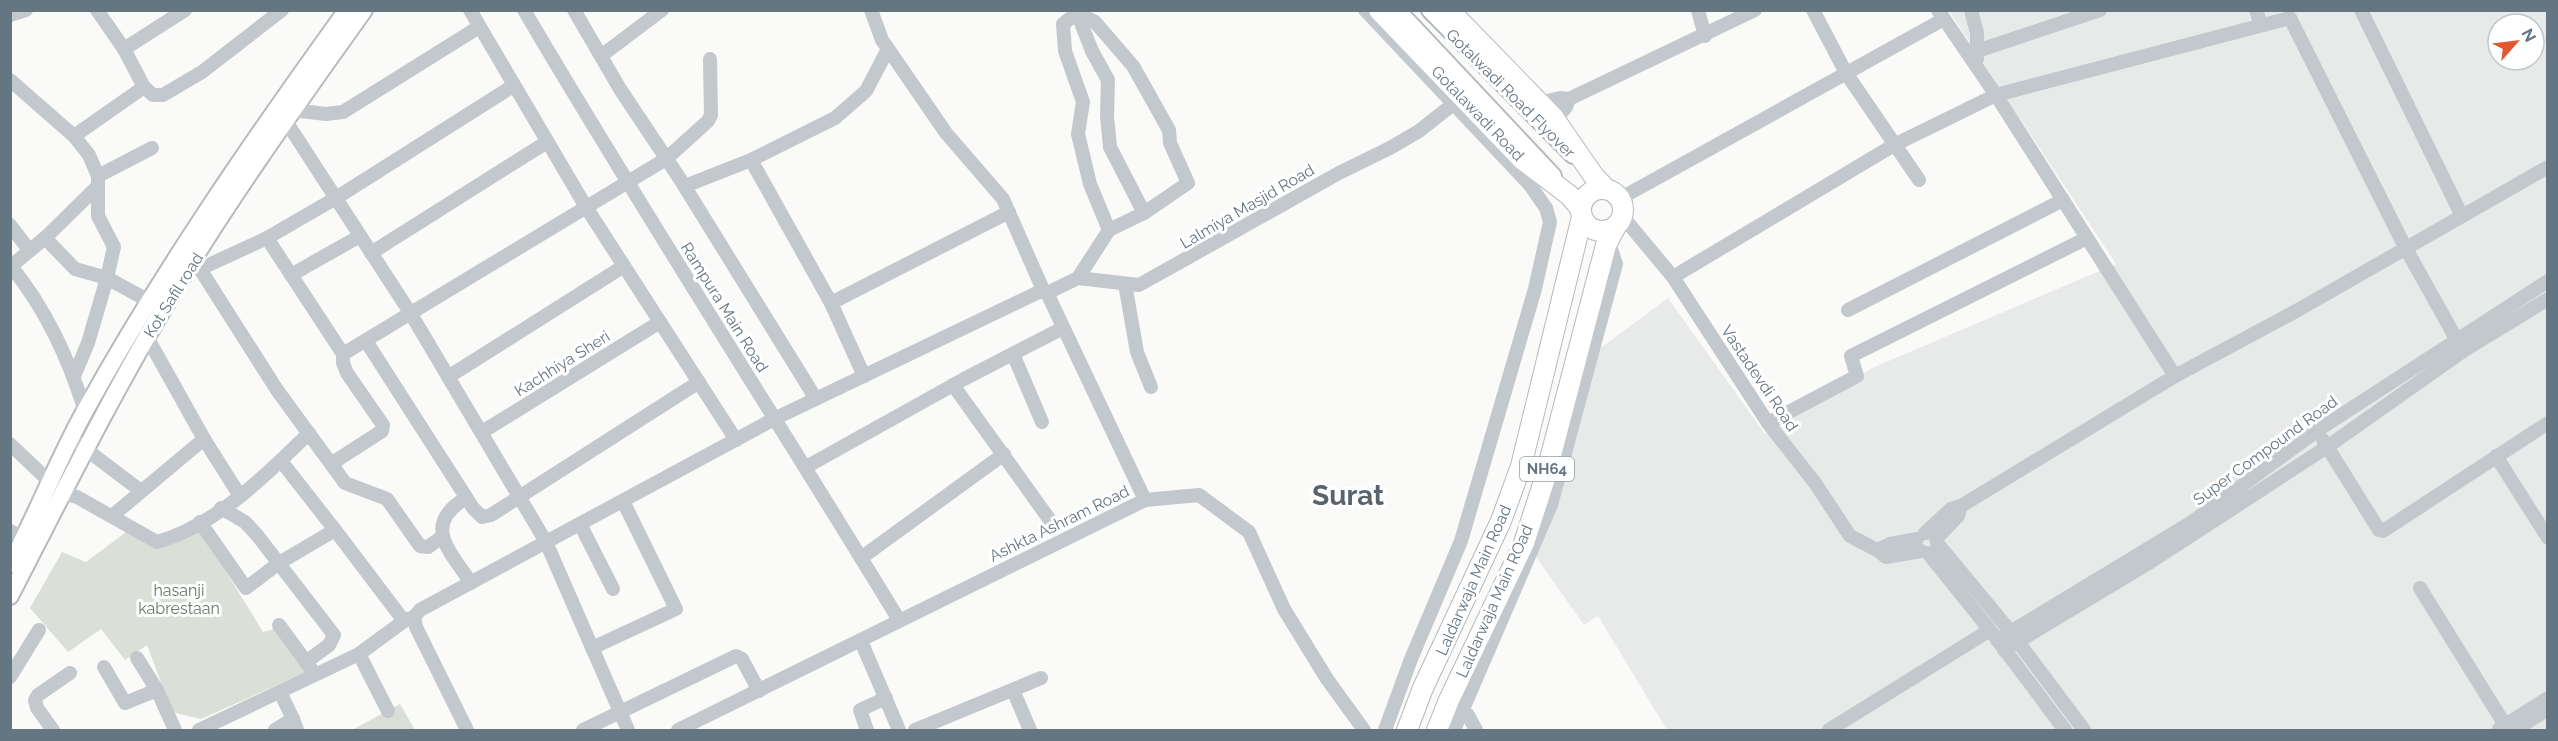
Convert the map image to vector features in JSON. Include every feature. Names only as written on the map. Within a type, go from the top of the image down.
[{"type":"highway","name":"Gotalawadi Road","points":[[1379,10],[1523,160],[1577,207],[1585,223],[1602,231],[1611,208]]},
{"type":"highway","points":[[1449,10],[1539,103],[1611,208]]},
{"type":"highway","name":"NH64","points":[[1577,207],[1586,196],[1599,188],[1611,208]]},
{"type":"highway","name":"Laldarwaja Main Road","points":[[1407,730],[1423,688],[1501,521],[1521,466],[1577,207]]},
{"type":"highway","name":"Laldarwaja Main ROad","points":[[1437,730],[1456,705],[1524,543],[1545,478],[1611,208]]},
{"type":"main road","name":"Kot Safil road","points":[[10,596],[78,443],[147,337],[192,260],[348,10]]},
{"type":"main road","name":"Kot Safil road","points":[[285,112],[364,10]]},
{"type":"main road","name":"Gotalwadi Road Flyover","points":[[1397,10],[1532,152],[1577,207]]},
{"type":"main road","name":"Gotalwadi Road Flyover","points":[[1431,10],[1555,129]]},
{"type":"main road","name":"Kot Safil road","points":[[78,443],[85,411],[149,301],[192,260]]},
{"type":"main road","name":"Kot Safil road","points":[[10,565],[17,534],[57,488]]},
{"type":"street","points":[[10,15],[26,10]]},
{"type":"street","points":[[97,10],[124,49],[144,87],[153,95],[163,95],[202,72],[273,13]]},
{"type":"street","points":[[124,49],[185,10]]},
{"type":"street","points":[[470,10],[586,207],[736,440]]},
{"type":"street","name":"Rampura Main Road","points":[[524,10],[626,182],[776,418],[899,620]]},
{"type":"street","points":[[574,10],[816,399]]},
{"type":"street","points":[[601,56],[663,10]]},
{"type":"street","points":[[872,10],[882,40],[946,133],[1003,199],[1145,500]]},
{"type":"street","points":[[1365,10],[1452,105],[1530,185],[1546,208],[1550,222],[1534,289],[1461,541],[1401,683],[1385,730]]},
{"type":"street","points":[[1698,10],[1705,36]]},
{"type":"street","points":[[1539,103],[1560,98],[1569,99],[1705,36],[1755,10]]},
{"type":"street","points":[[1813,10],[1846,73],[1919,180]]},
{"type":"street","points":[[1971,10],[1977,33],[1977,67]]},
{"type":"street","points":[[1977,51],[2100,10]]},
{"type":"street","points":[[2256,10],[2261,26]]},
{"type":"street","points":[[2361,10],[2461,214]]},
{"type":"street","points":[[199,730],[359,654],[420,610],[776,418],[1039,292],[1046,292],[1078,278],[1109,230],[1144,213],[1188,183],[1170,143],[1169,130],[1133,66],[1095,22],[1076,12]]},
{"type":"street","points":[[1076,12],[1092,51],[1108,80],[1107,116],[1110,147],[1144,213]]},
{"type":"street","points":[[1076,12],[1063,24],[1065,51],[1083,102],[1078,134],[1090,184],[1109,230]]},
{"type":"street","points":[[1611,208],[1846,73],[1941,15],[1996,95],[2175,376]]},
{"type":"street","points":[[1673,278],[1894,145],[1996,95],[2290,18],[2404,247],[2463,351]]},
{"type":"street","points":[[285,112],[326,114],[343,112],[479,27]]},
{"type":"street","points":[[685,186],[751,160],[835,118],[866,91],[888,49]]},
{"type":"street","points":[[343,354],[666,159],[708,122],[711,115],[710,59]]},
{"type":"street","points":[[10,80],[74,136],[89,155],[98,181],[98,216],[114,247],[88,343],[74,376]]},
{"type":"street","points":[[442,537],[429,547],[420,546],[395,507],[387,499],[345,483],[277,390],[192,260],[267,238],[336,198],[513,86]]},
{"type":"street","points":[[74,136],[144,87]]},
{"type":"street","points":[[1555,129],[1569,99]]},
{"type":"street","name":"Lalmiya Masjid Road","points":[[1078,278],[1139,285],[1339,172],[1390,148],[1419,131],[1452,105]]},
{"type":"street","points":[[285,112],[336,198],[411,314],[546,542],[628,730]]},
{"type":"street","points":[[371,253],[547,142]]},
{"type":"street","points":[[85,411],[74,376],[34,294],[11,266],[45,238],[98,181],[152,148]]},
{"type":"street","points":[[751,160],[831,303],[864,376]]},
{"type":"street","points":[[1927,543],[1952,509],[1961,506],[2175,376],[2298,310],[2461,214],[2547,167]]},
{"type":"street","points":[[1848,310],[2063,200]]},
{"type":"street","name":"Vastadevdi Road","points":[[1611,208],[1673,278],[1768,423],[1815,483],[1850,536],[1877,549],[1886,557],[1927,543]]},
{"type":"street","points":[[831,303],[1009,212]]},
{"type":"street","points":[[10,225],[29,250]]},
{"type":"street","points":[[291,275],[360,236]]},
{"type":"street","points":[[45,238],[75,269],[107,278],[149,301]]},
{"type":"street","points":[[267,238],[343,354],[343,363],[348,373],[383,425],[382,431],[331,464]]},
{"type":"street","points":[[1768,423],[1857,376],[1851,356],[2087,238]]},
{"type":"street","points":[[448,377],[624,266]]},
{"type":"street","name":"Super Compound Road","points":[[2013,636],[2192,522],[2318,430],[2547,281]]},
{"type":"street","points":[[1125,284],[1137,352],[1151,387]]},
{"type":"street","name":"Super Compound Road","points":[[1829,730],[1997,640],[2013,636],[2152,561],[2327,447],[2463,351],[2547,299]]},
{"type":"street","name":"Kachhiya Sheri","points":[[482,432],[660,322]]},
{"type":"street","points":[[806,467],[1063,328]]},
{"type":"street","points":[[147,337],[204,439],[240,496]]},
{"type":"street","points":[[366,341],[466,498],[482,517],[491,515],[699,382]]},
{"type":"street","points":[[1013,354],[1041,422]]},
{"type":"street","points":[[953,386],[1052,523]]},
{"type":"street","points":[[2318,430],[2383,531],[2547,423]]},
{"type":"street","points":[[11,444],[57,488],[158,542],[200,522],[240,496],[309,433]]},
{"type":"street","points":[[112,516],[204,439]]},
{"type":"street","points":[[78,443],[141,491]]},
{"type":"street","points":[[861,558],[1004,454]]},
{"type":"street","points":[[2496,456],[2547,538]]},
{"type":"street","points":[[281,461],[416,627],[467,730]]},
{"type":"street","name":"Ashkta Ashram Road","points":[[678,730],[1145,500],[1199,495],[1249,532],[1284,609],[1326,679],[1364,730]]},
{"type":"street","points":[[466,498],[453,506],[446,514],[441,526],[442,537],[471,583]]},
{"type":"street","points":[[592,648],[676,609],[623,501]]},
{"type":"street","points":[[221,508],[245,522],[334,635],[329,645],[306,662]]},
{"type":"street","points":[[200,522],[246,588],[279,564],[335,530]]},
{"type":"street","points":[[580,524],[613,589]]},
{"type":"street","points":[[1927,543],[2013,636],[2084,730]]},
{"type":"street","points":[[1927,543],[2065,730]]},
{"type":"street","points":[[2420,588],[2506,729]]},
{"type":"street","points":[[279,626],[316,675]]},
{"type":"street","points":[[10,678],[39,630]]},
{"type":"street","points":[[861,641],[899,730]]},
{"type":"street","points":[[359,654],[388,711]]},
{"type":"street","points":[[583,730],[736,656],[742,659],[759,691]]},
{"type":"street","points":[[137,658],[157,690],[175,730]]},
{"type":"street","points":[[104,667],[125,703],[157,690]]},
{"type":"street","points":[[53,730],[37,708],[35,700],[38,695],[70,673]]},
{"type":"street","points":[[915,730],[1041,678]]},
{"type":"street","points":[[1401,683],[1423,688]]},
{"type":"street","points":[[1013,690],[1030,730]]},
{"type":"street","points":[[275,730],[295,725],[280,692]]},
{"type":"street","points":[[867,730],[860,710],[886,698]]},
{"type":"street","points":[[2506,729],[2547,698]]},
{"type":"street","points":[[1454,730],[1456,705]]},
{"type":"street","points":[[1456,705],[1476,730]]},
{"type":"street","points":[[2506,729],[2547,709]]},
{"type":"shaded area","points":[[1949,11],[2547,11],[2547,730],[1667,730],[1598,616],[1584,625],[1534,554],[1598,350],[1668,298],[1765,434],[1872,368],[2116,264]]},
{"type":"green space","name":"hasanji kabrestaan","points":[[198,526],[263,632],[281,627],[306,672],[201,719],[172,712],[147,645],[125,660],[101,629],[68,652],[30,608],[62,552],[86,562],[129,530],[158,546]]},
{"type":"green space","points":[[400,704],[415,730],[352,730]]},
{"type":"district","name":"Surat","points":[[1348,495]]}]
